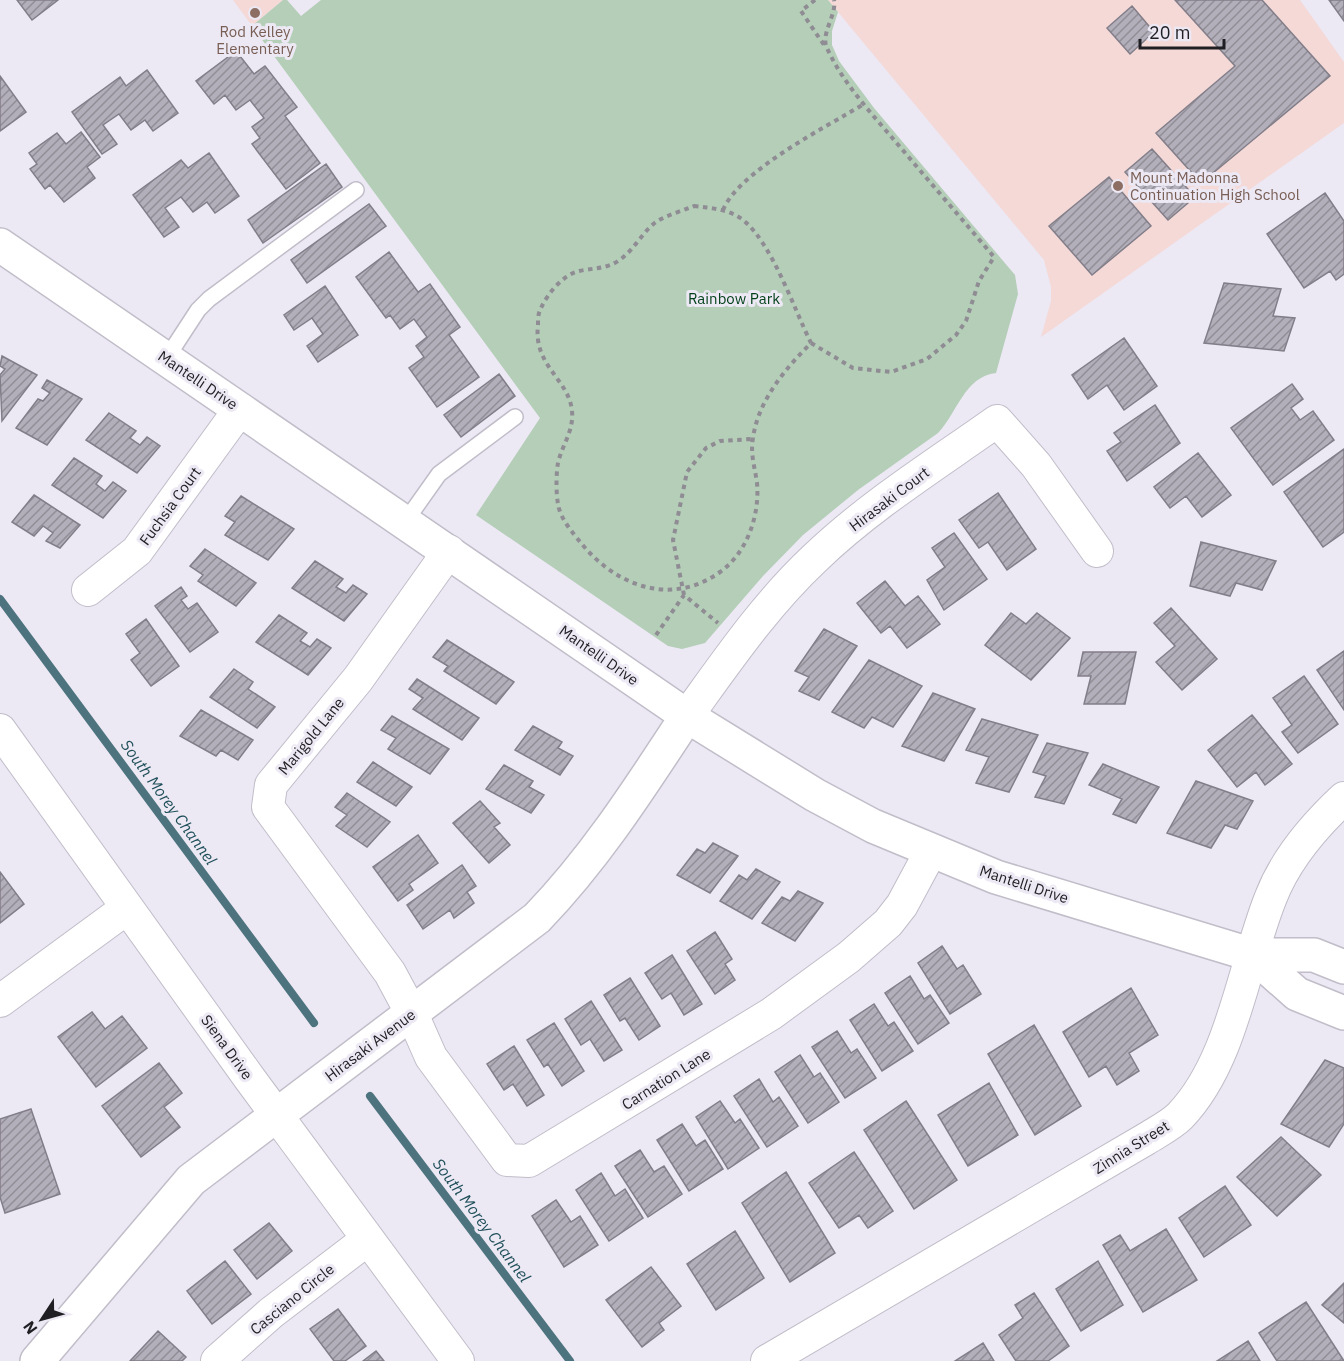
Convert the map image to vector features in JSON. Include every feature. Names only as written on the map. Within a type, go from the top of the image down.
[{"type":"street","name":"Mantelli Drive","points":[[0,245],[687,716],[815,795],[931,851],[996,877],[1253,955],[1314,955],[1344,967]]},
{"type":"street","name":"Fuchsia Court","points":[[88,590],[137,551],[240,409]]},
{"type":"street","name":"Hirasaki Court","points":[[687,716],[772,602],[815,558],[864,516],[997,421],[1036,465],[1097,551]]},
{"type":"street","name":"Marigold Lane","points":[[412,1014],[390,973],[268,807],[271,785],[358,679],[449,551]]},
{"type":"street","name":"Hirasaki Avenue","points":[[37,1361],[191,1180],[537,918],[570,884],[603,841],[687,716]]},
{"type":"street","name":"Siena Drive","points":[[0,730],[277,1115],[458,1361]]},
{"type":"street","name":"Zinnia Street","points":[[767,1361],[1146,1139],[1179,1117],[1200,1091],[1215,1065],[1271,896],[1293,856],[1315,827],[1344,798]]},
{"type":"street","name":"Carnation Lane","points":[[412,1014],[431,1057],[507,1160],[529,1161],[771,1014],[849,957],[888,923],[902,905],[931,851]]},
{"type":"street","points":[[0,1001],[127,908]]},
{"type":"street","name":"Mantelli Drive","points":[[1253,955],[1297,994],[1344,1013]]},
{"type":"street","name":"Casciano Circle","points":[[217,1361],[271,1313],[369,1239]]},
{"type":"lane","points":[[166,359],[198,310],[209,299],[356,190]]},
{"type":"lane","points":[[405,522],[439,474],[515,417]]},
{"type":"path","points":[[810,343],[790,364],[771,390],[758,416],[752,439],[758,498],[750,532],[739,553],[722,571],[704,582],[682,588],[657,589],[617,577],[589,553],[569,528],[558,505],[558,463],[569,439],[572,411],[566,394],[548,368],[536,341],[539,310],[555,286],[578,272],[600,269],[618,262],[656,223],[694,206],[723,210],[742,220],[768,251],[810,343],[854,368],[891,372],[927,359],[956,335],[966,321],[979,281],[994,257],[864,104],[801,11],[814,0]]},
{"type":"path","points":[[825,46],[827,27],[835,6],[834,0]]},
{"type":"path","points":[[723,210],[728,197],[750,175],[864,104]]},
{"type":"path","points":[[718,623],[684,595],[673,540],[687,472],[706,448],[720,441],[752,439]]},
{"type":"path","points":[[656,635],[684,595]]},
{"type":"shaded area","name":"Rod Kelley Elementary","points":[[233,0],[283,0],[252,26]]},
{"type":"shaded area","name":"Mount Madonna Continuation High School","points":[[828,0],[1300,0],[1344,62],[1344,123],[1041,337],[1051,301],[1051,287],[1044,260]]},
{"type":"green space","name":"Rainbow Park","points":[[283,0],[287,0],[301,16],[321,0],[828,0],[838,12],[832,31],[832,45],[839,61],[874,108],[1015,275],[1018,294],[996,373],[976,381],[969,388],[938,433],[858,490],[803,535],[763,576],[705,643],[682,649],[668,646],[476,515],[540,418],[252,26]]},
{"type":"building","points":[[17,0],[58,0],[32,20]]},
{"type":"building","points":[[1175,0],[1262,0],[1330,76],[1201,183],[1156,133],[1235,66]]},
{"type":"building","points":[[1329,0],[1344,0],[1344,21]]},
{"type":"building","points":[[1132,6],[1154,32],[1130,54],[1107,28]]},
{"type":"building","points":[[236,51],[254,74],[265,66],[297,107],[285,116],[320,163],[286,189],[252,144],[260,138],[252,127],[264,118],[250,100],[236,110],[225,95],[214,104],[196,81]]},
{"type":"building","points":[[147,70],[178,113],[153,131],[145,120],[131,130],[119,114],[103,125],[117,144],[102,154],[72,112],[120,77],[126,86]]},
{"type":"building","points":[[0,76],[26,112],[0,131]]},
{"type":"building","points":[[81,132],[100,157],[87,167],[95,178],[64,202],[50,185],[45,189],[30,169],[37,164],[29,153],[57,133],[66,144]]},
{"type":"building","points":[[1152,149],[1195,197],[1168,220],[1125,172]]},
{"type":"building","points":[[209,153],[239,196],[215,213],[207,202],[193,212],[181,197],[165,208],[179,227],[164,237],[133,195],[181,160],[188,168]]},
{"type":"building","points":[[326,164],[342,187],[263,243],[248,220]]},
{"type":"building","points":[[1109,177],[1151,226],[1092,275],[1049,226]]},
{"type":"building","points":[[1325,193],[1344,221],[1344,274],[1336,280],[1330,271],[1304,288],[1267,234]]},
{"type":"building","points":[[369,204],[386,226],[307,283],[291,260]]},
{"type":"building","points":[[389,252],[418,292],[430,284],[460,327],[449,335],[479,377],[437,407],[409,368],[424,357],[416,346],[427,337],[414,319],[400,329],[390,315],[386,318],[356,277]]},
{"type":"building","points":[[1224,283],[1281,289],[1273,316],[1295,318],[1284,351],[1204,343]]},
{"type":"building","points":[[325,286],[358,335],[318,362],[307,346],[323,334],[312,318],[294,330],[284,315]]},
{"type":"building","points":[[1124,338],[1157,386],[1124,410],[1107,385],[1088,399],[1072,375]]},
{"type":"building","points":[[2,356],[37,375],[2,421],[0,375],[5,369],[0,366]]},
{"type":"building","points":[[499,374],[515,396],[461,437],[444,415]]},
{"type":"building","points":[[47,380],[82,399],[47,445],[16,428],[38,399],[43,401],[50,393],[42,388]]},
{"type":"building","points":[[1292,384],[1303,399],[1291,408],[1300,420],[1313,411],[1334,440],[1273,485],[1231,428]]},
{"type":"building","points":[[1155,405],[1180,443],[1127,481],[1107,451],[1121,442],[1114,433]]},
{"type":"building","points":[[109,413],[136,431],[130,438],[140,445],[147,437],[160,446],[137,473],[86,440]]},
{"type":"building","points":[[1344,449],[1344,532],[1323,547],[1284,492]]},
{"type":"building","points":[[1198,453],[1231,495],[1202,517],[1186,496],[1170,508],[1154,487]]},
{"type":"building","points":[[74,458],[102,476],[96,484],[105,491],[113,482],[126,491],[103,518],[52,485]]},
{"type":"building","points":[[998,493],[1036,549],[1007,570],[988,542],[979,548],[959,520]]},
{"type":"building","points":[[34,495],[80,525],[60,548],[46,541],[53,533],[43,526],[34,536],[12,522]]},
{"type":"building","points":[[241,496],[294,529],[268,560],[225,535],[235,522],[225,516]]},
{"type":"building","points":[[954,533],[987,579],[944,610],[927,580],[945,567],[932,548]]},
{"type":"building","points":[[1201,542],[1276,561],[1262,590],[1236,583],[1230,596],[1190,586]]},
{"type":"building","points":[[205,549],[256,583],[236,606],[198,581],[203,575],[190,566]]},
{"type":"building","points":[[315,561],[343,579],[336,587],[346,593],[353,585],[367,594],[344,621],[292,588]]},
{"type":"building","points":[[885,581],[905,606],[918,596],[940,624],[907,648],[890,626],[881,633],[857,603]]},
{"type":"building","points":[[181,587],[187,596],[181,600],[188,609],[197,603],[218,632],[190,652],[155,606]]},
{"type":"building","points":[[1171,608],[1217,659],[1182,690],[1156,662],[1175,646],[1154,623]]},
{"type":"building","points":[[1011,613],[1026,624],[1037,613],[1070,638],[1031,680],[985,645]]},
{"type":"building","points":[[279,615],[307,633],[300,641],[310,647],[317,639],[331,648],[308,675],[256,642]]},
{"type":"building","points":[[146,619],[179,666],[151,686],[131,660],[140,653],[126,634]]},
{"type":"building","points":[[824,629],[857,646],[819,700],[799,691],[809,677],[795,671]]},
{"type":"building","points":[[447,640],[514,682],[496,704],[444,671],[448,666],[433,657]]},
{"type":"building","points":[[1344,651],[1344,710],[1317,670]]},
{"type":"building","points":[[1083,652],[1136,652],[1125,704],[1084,704],[1091,676],[1078,676]]},
{"type":"building","points":[[869,660],[922,686],[893,727],[872,717],[864,728],[832,712]]},
{"type":"building","points":[[234,669],[253,682],[248,689],[275,707],[257,728],[210,697]]},
{"type":"building","points":[[1304,676],[1338,724],[1298,753],[1282,732],[1292,725],[1273,698]]},
{"type":"building","points":[[417,679],[479,718],[462,740],[413,709],[423,698],[409,689]]},
{"type":"building","points":[[933,693],[975,709],[944,761],[902,746]]},
{"type":"building","points":[[201,710],[253,740],[238,760],[221,750],[216,756],[180,736]]},
{"type":"building","points":[[1252,715],[1292,764],[1265,785],[1256,772],[1237,787],[1208,750]]},
{"type":"building","points":[[392,716],[449,749],[430,774],[388,749],[396,738],[381,730]]},
{"type":"building","points":[[982,719],[1038,735],[1009,792],[976,783],[989,757],[966,750]]},
{"type":"building","points":[[533,726],[562,742],[558,748],[573,756],[560,775],[515,750]]},
{"type":"building","points":[[1047,743],[1088,753],[1064,804],[1035,797],[1046,776],[1033,772]]},
{"type":"building","points":[[373,762],[412,787],[396,806],[357,782]]},
{"type":"building","points":[[1103,764],[1159,787],[1136,823],[1113,814],[1122,799],[1089,785]]},
{"type":"building","points":[[504,765],[533,781],[529,787],[544,795],[531,813],[486,789]]},
{"type":"building","points":[[1196,781],[1253,801],[1237,829],[1225,825],[1211,848],[1167,833]]},
{"type":"building","points":[[347,793],[390,822],[367,847],[336,826],[347,815],[335,807]]},
{"type":"building","points":[[480,801],[500,823],[494,827],[510,845],[489,863],[453,823]]},
{"type":"building","points":[[418,835],[438,863],[409,884],[413,890],[398,901],[373,867]]},
{"type":"building","points":[[713,843],[738,856],[710,893],[677,875],[697,849],[705,853]]},
{"type":"building","points":[[462,865],[476,886],[467,892],[474,903],[454,918],[450,910],[423,929],[407,905]]},
{"type":"building","points":[[756,869],[780,882],[752,919],[720,901],[739,875],[747,880]]},
{"type":"building","points":[[0,872],[24,904],[0,923]]},
{"type":"building","points":[[798,891],[823,903],[795,941],[762,923],[782,897],[790,901]]},
{"type":"building","points":[[715,932],[732,959],[725,964],[735,980],[715,994],[687,951]]},
{"type":"building","points":[[942,946],[957,969],[963,965],[981,994],[950,1014],[918,963]]},
{"type":"building","points":[[672,955],[702,1004],[684,1015],[671,993],[662,999],[645,973]]},
{"type":"building","points":[[910,976],[924,999],[930,995],[949,1023],[918,1044],[885,993]]},
{"type":"building","points":[[630,978],[660,1026],[639,1040],[625,1018],[620,1021],[604,995]]},
{"type":"building","points":[[1131,988],[1158,1035],[1129,1053],[1139,1071],[1117,1085],[1106,1066],[1089,1077],[1063,1032]]},
{"type":"building","points":[[591,1001],[622,1050],[604,1061],[590,1039],[581,1045],[565,1019]]},
{"type":"building","points":[[874,1004],[888,1026],[894,1022],[913,1051],[882,1071],[850,1020]]},
{"type":"building","points":[[92,1012],[105,1029],[122,1016],[147,1048],[96,1087],[58,1037]]},
{"type":"building","points":[[554,1023],[584,1071],[562,1086],[548,1064],[544,1067],[527,1040]]},
{"type":"building","points":[[1034,1025],[1081,1106],[1035,1135],[988,1054]]},
{"type":"building","points":[[837,1031],[851,1053],[857,1049],[876,1078],[845,1098],[812,1047]]},
{"type":"building","points":[[514,1046],[544,1095],[527,1106],[513,1084],[504,1090],[487,1064]]},
{"type":"building","points":[[800,1055],[814,1077],[820,1073],[839,1102],[808,1123],[775,1072]]},
{"type":"building","points":[[1325,1060],[1344,1068],[1344,1124],[1329,1147],[1281,1124]]},
{"type":"building","points":[[159,1063],[182,1093],[164,1107],[180,1127],[141,1157],[102,1106]]},
{"type":"building","points":[[759,1079],[773,1102],[779,1097],[798,1126],[767,1147],[734,1096]]},
{"type":"building","points":[[989,1083],[1018,1135],[968,1166],[938,1115]]},
{"type":"building","points":[[720,1101],[735,1123],[740,1119],[759,1148],[728,1169],[696,1117]]},
{"type":"building","points":[[906,1101],[957,1180],[914,1209],[864,1130]]},
{"type":"building","points":[[31,1109],[60,1194],[5,1213],[0,1197],[0,1119]]},
{"type":"building","points":[[682,1124],[696,1146],[705,1140],[723,1169],[689,1191],[657,1140]]},
{"type":"building","points":[[1281,1137],[1321,1175],[1277,1216],[1237,1177]]},
{"type":"building","points":[[640,1150],[654,1172],[664,1166],[682,1194],[648,1217],[615,1166]]},
{"type":"building","points":[[854,1152],[893,1211],[868,1228],[859,1215],[839,1228],[809,1183]]},
{"type":"building","points":[[786,1172],[835,1253],[790,1282],[742,1203]]},
{"type":"building","points":[[601,1173],[615,1196],[625,1189],[643,1218],[609,1241],[576,1190]]},
{"type":"building","points":[[1225,1186],[1251,1225],[1204,1257],[1179,1218]]},
{"type":"building","points":[[556,1200],[571,1222],[580,1216],[598,1245],[564,1267],[532,1216]]},
{"type":"building","points":[[269,1223],[292,1251],[257,1279],[234,1250]]},
{"type":"building","points":[[1166,1229],[1197,1280],[1143,1312],[1103,1245],[1120,1235],[1130,1251]]},
{"type":"building","points":[[735,1231],[764,1278],[716,1310],[687,1264]]},
{"type":"building","points":[[225,1261],[251,1294],[212,1324],[187,1291]]},
{"type":"building","points":[[1098,1261],[1123,1305],[1081,1331],[1056,1289]]},
{"type":"building","points":[[651,1267],[681,1306],[659,1323],[664,1330],[642,1347],[606,1300]]},
{"type":"building","points":[[1344,1283],[1344,1323],[1322,1305]]},
{"type":"building","points":[[1034,1293],[1069,1346],[1048,1361],[1016,1361],[999,1335],[1023,1318],[1015,1305]]},
{"type":"building","points":[[1306,1302],[1344,1361],[1277,1361],[1259,1333]]},
{"type":"building","points":[[338,1309],[366,1346],[345,1361],[334,1361],[310,1329]]},
{"type":"building","points":[[158,1331],[186,1357],[182,1361],[130,1361]]},
{"type":"building","points":[[1248,1341],[1260,1361],[1217,1361]]},
{"type":"building","points":[[983,1343],[994,1361],[955,1361]]},
{"type":"building","points":[[376,1351],[384,1361],[363,1361]]},
{"type":"waterway","name":"South Morey Channel","points":[[0,599],[314,1023]]},
{"type":"waterway","name":"South Morey Channel","points":[[370,1096],[570,1361]]},
{"type":"place","name":"Rod Kelley Elementary","points":[[255,13]]},
{"type":"place","name":"Mount Madonna Continuation High School","points":[[1118,186]]}]
